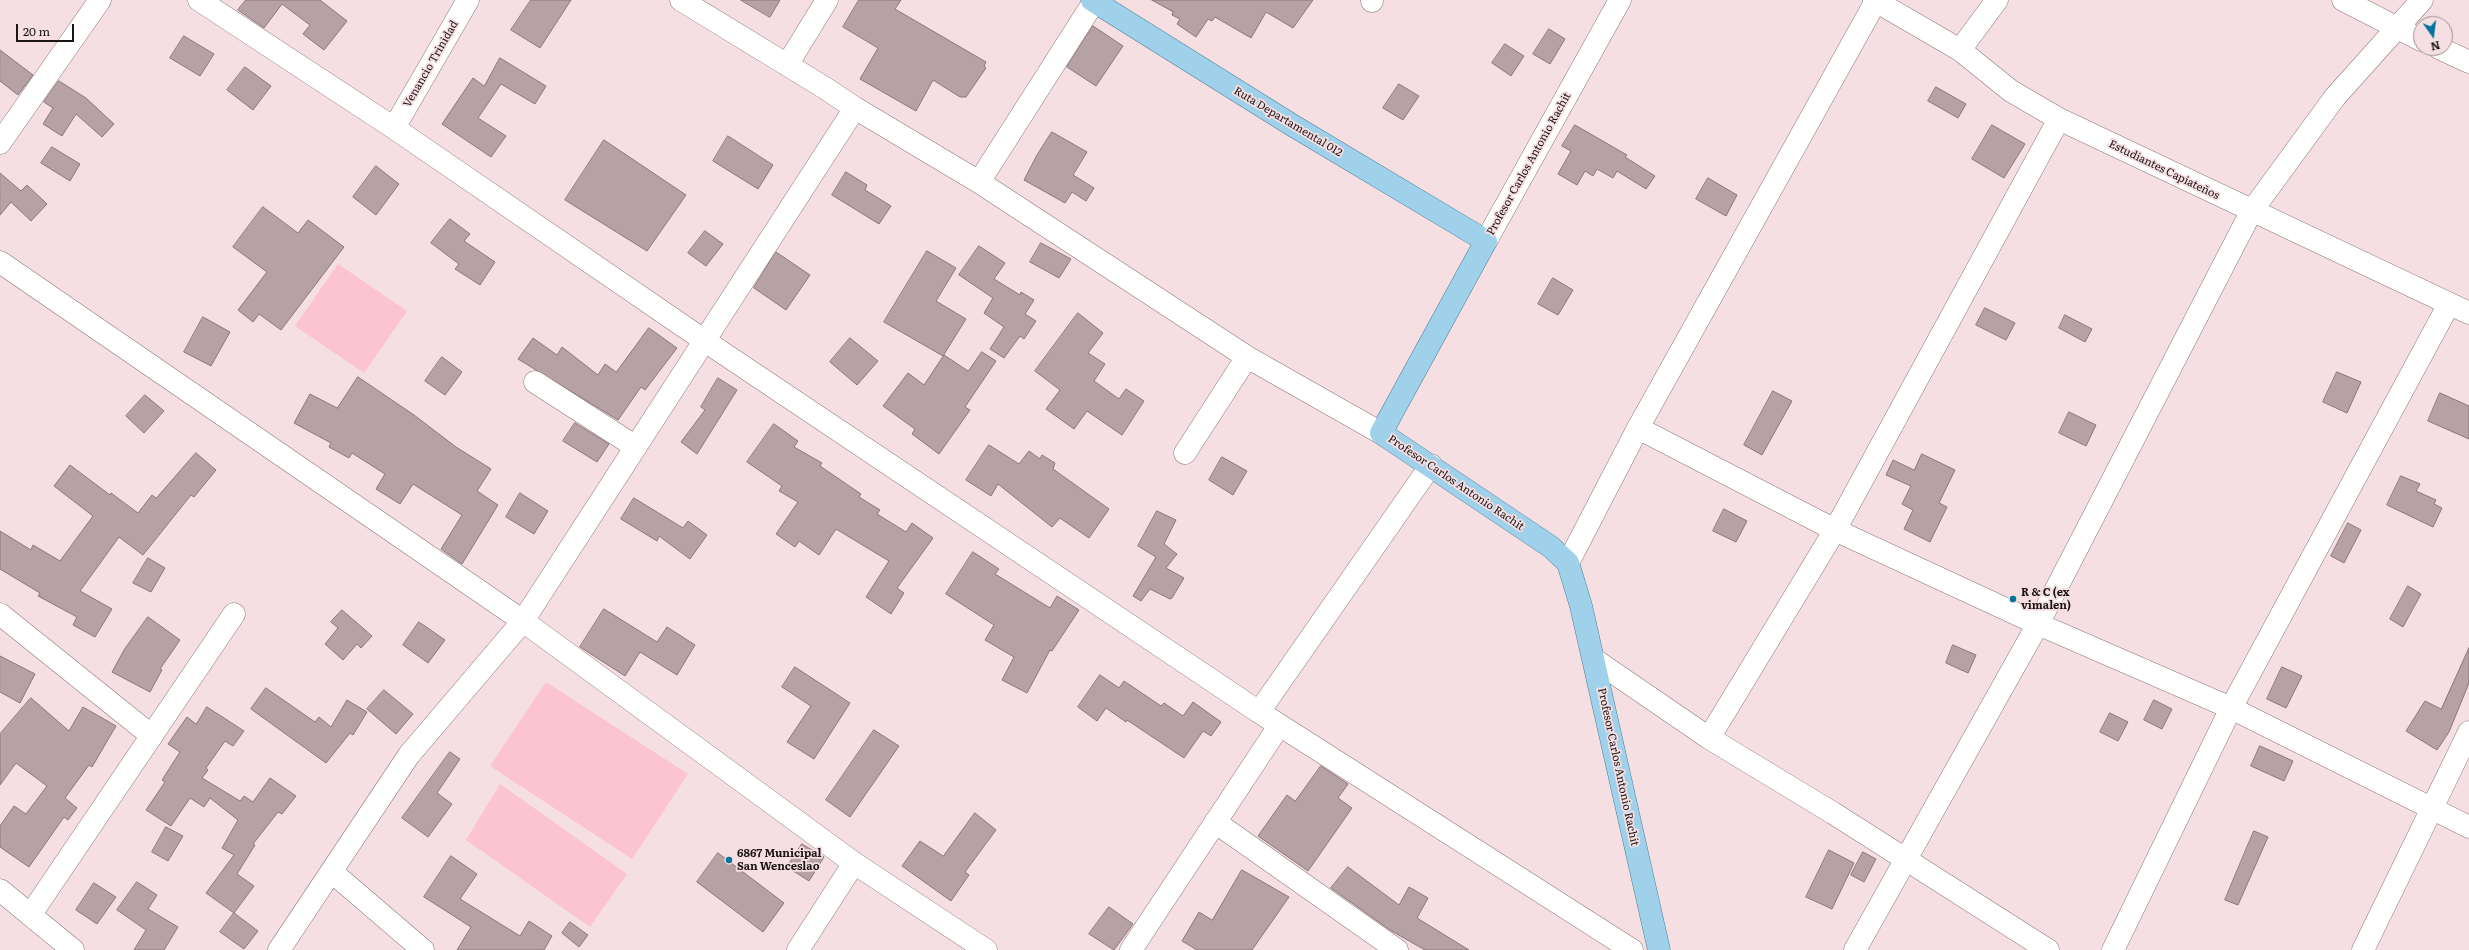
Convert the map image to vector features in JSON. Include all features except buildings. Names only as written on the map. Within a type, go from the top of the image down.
[{"type":"main road","name":"Ruta Departamental 012","points":[[1094,0],[1292,125],[1486,241]]},
{"type":"main road","name":"Profesor Carlos Antonio Rachit","points":[[1486,241],[1381,433],[1431,465],[1551,547],[1568,563],[1595,660],[1645,893],[1659,950]]},
{"type":"street","points":[[0,143],[100,0]]},
{"type":"street","points":[[199,0],[394,128],[705,341],[1279,726],[1632,950]]},
{"type":"street","name":"Venancio Trinidad","points":[[394,128],[468,0]]},
{"type":"street","points":[[681,0],[855,108],[979,182],[1247,356],[1381,433]]},
{"type":"street","points":[[787,65],[827,0]]},
{"type":"street","points":[[979,182],[1094,0]]},
{"type":"street","name":"Profesor Carlos Antonio Rachit","points":[[1486,241],[1620,0]]},
{"type":"street","points":[[1960,50],[1997,0]]},
{"type":"street","points":[[2343,0],[2413,36]]},
{"type":"street","points":[[1855,950],[1904,860],[2038,624],[2251,212],[2335,97],[2422,0]]},
{"type":"street","points":[[1568,563],[1638,428],[1875,1]]},
{"type":"street","name":"Estudiantes Capiateños","points":[[1875,1],[1960,50],[2011,91],[2059,120],[2251,212],[2469,313]]},
{"type":"street","points":[[2453,55],[2469,62]]},
{"type":"street","points":[[279,950],[410,755],[523,621],[855,108]]},
{"type":"street","points":[[1709,738],[1835,530],[2059,120]]},
{"type":"street","points":[[0,263],[523,621],[854,863],[986,950]]},
{"type":"street","points":[[2113,950],[2231,708],[2449,304]]},
{"type":"street","points":[[1185,453],[1247,356]]},
{"type":"street","points":[[535,382],[636,447]]},
{"type":"street","points":[[1638,428],[1835,530],[2038,624],[2231,708],[2469,828]]},
{"type":"street","points":[[1259,712],[1431,465]]},
{"type":"street","points":[[0,614],[152,736]]},
{"type":"street","points":[[31,914],[234,614]]},
{"type":"street","points":[[1595,660],[1709,738],[1833,813],[1904,860],[2048,950]]},
{"type":"street","points":[[1131,950],[1279,726]]},
{"type":"street","points":[[2363,950],[2430,808],[2469,732]]},
{"type":"street","points":[[1215,822],[1397,950]]},
{"type":"street","points":[[798,950],[854,863]]},
{"type":"street","points":[[332,872],[423,950]]},
{"type":"street","points":[[0,890],[73,950]]},
{"type":"shaded area","points":[[338,264],[407,311],[364,373],[295,326]]},
{"type":"shaded area","points":[[546,682],[688,774],[632,859],[490,766]]},
{"type":"shaded area","points":[[500,784],[627,874],[590,927],[466,840]]},
{"type":"place","name":"R & C (ex vimalen)","points":[[2013,599]]},
{"type":"place","name":"6867 Municipal San Wenceslao","points":[[729,860]]}]
